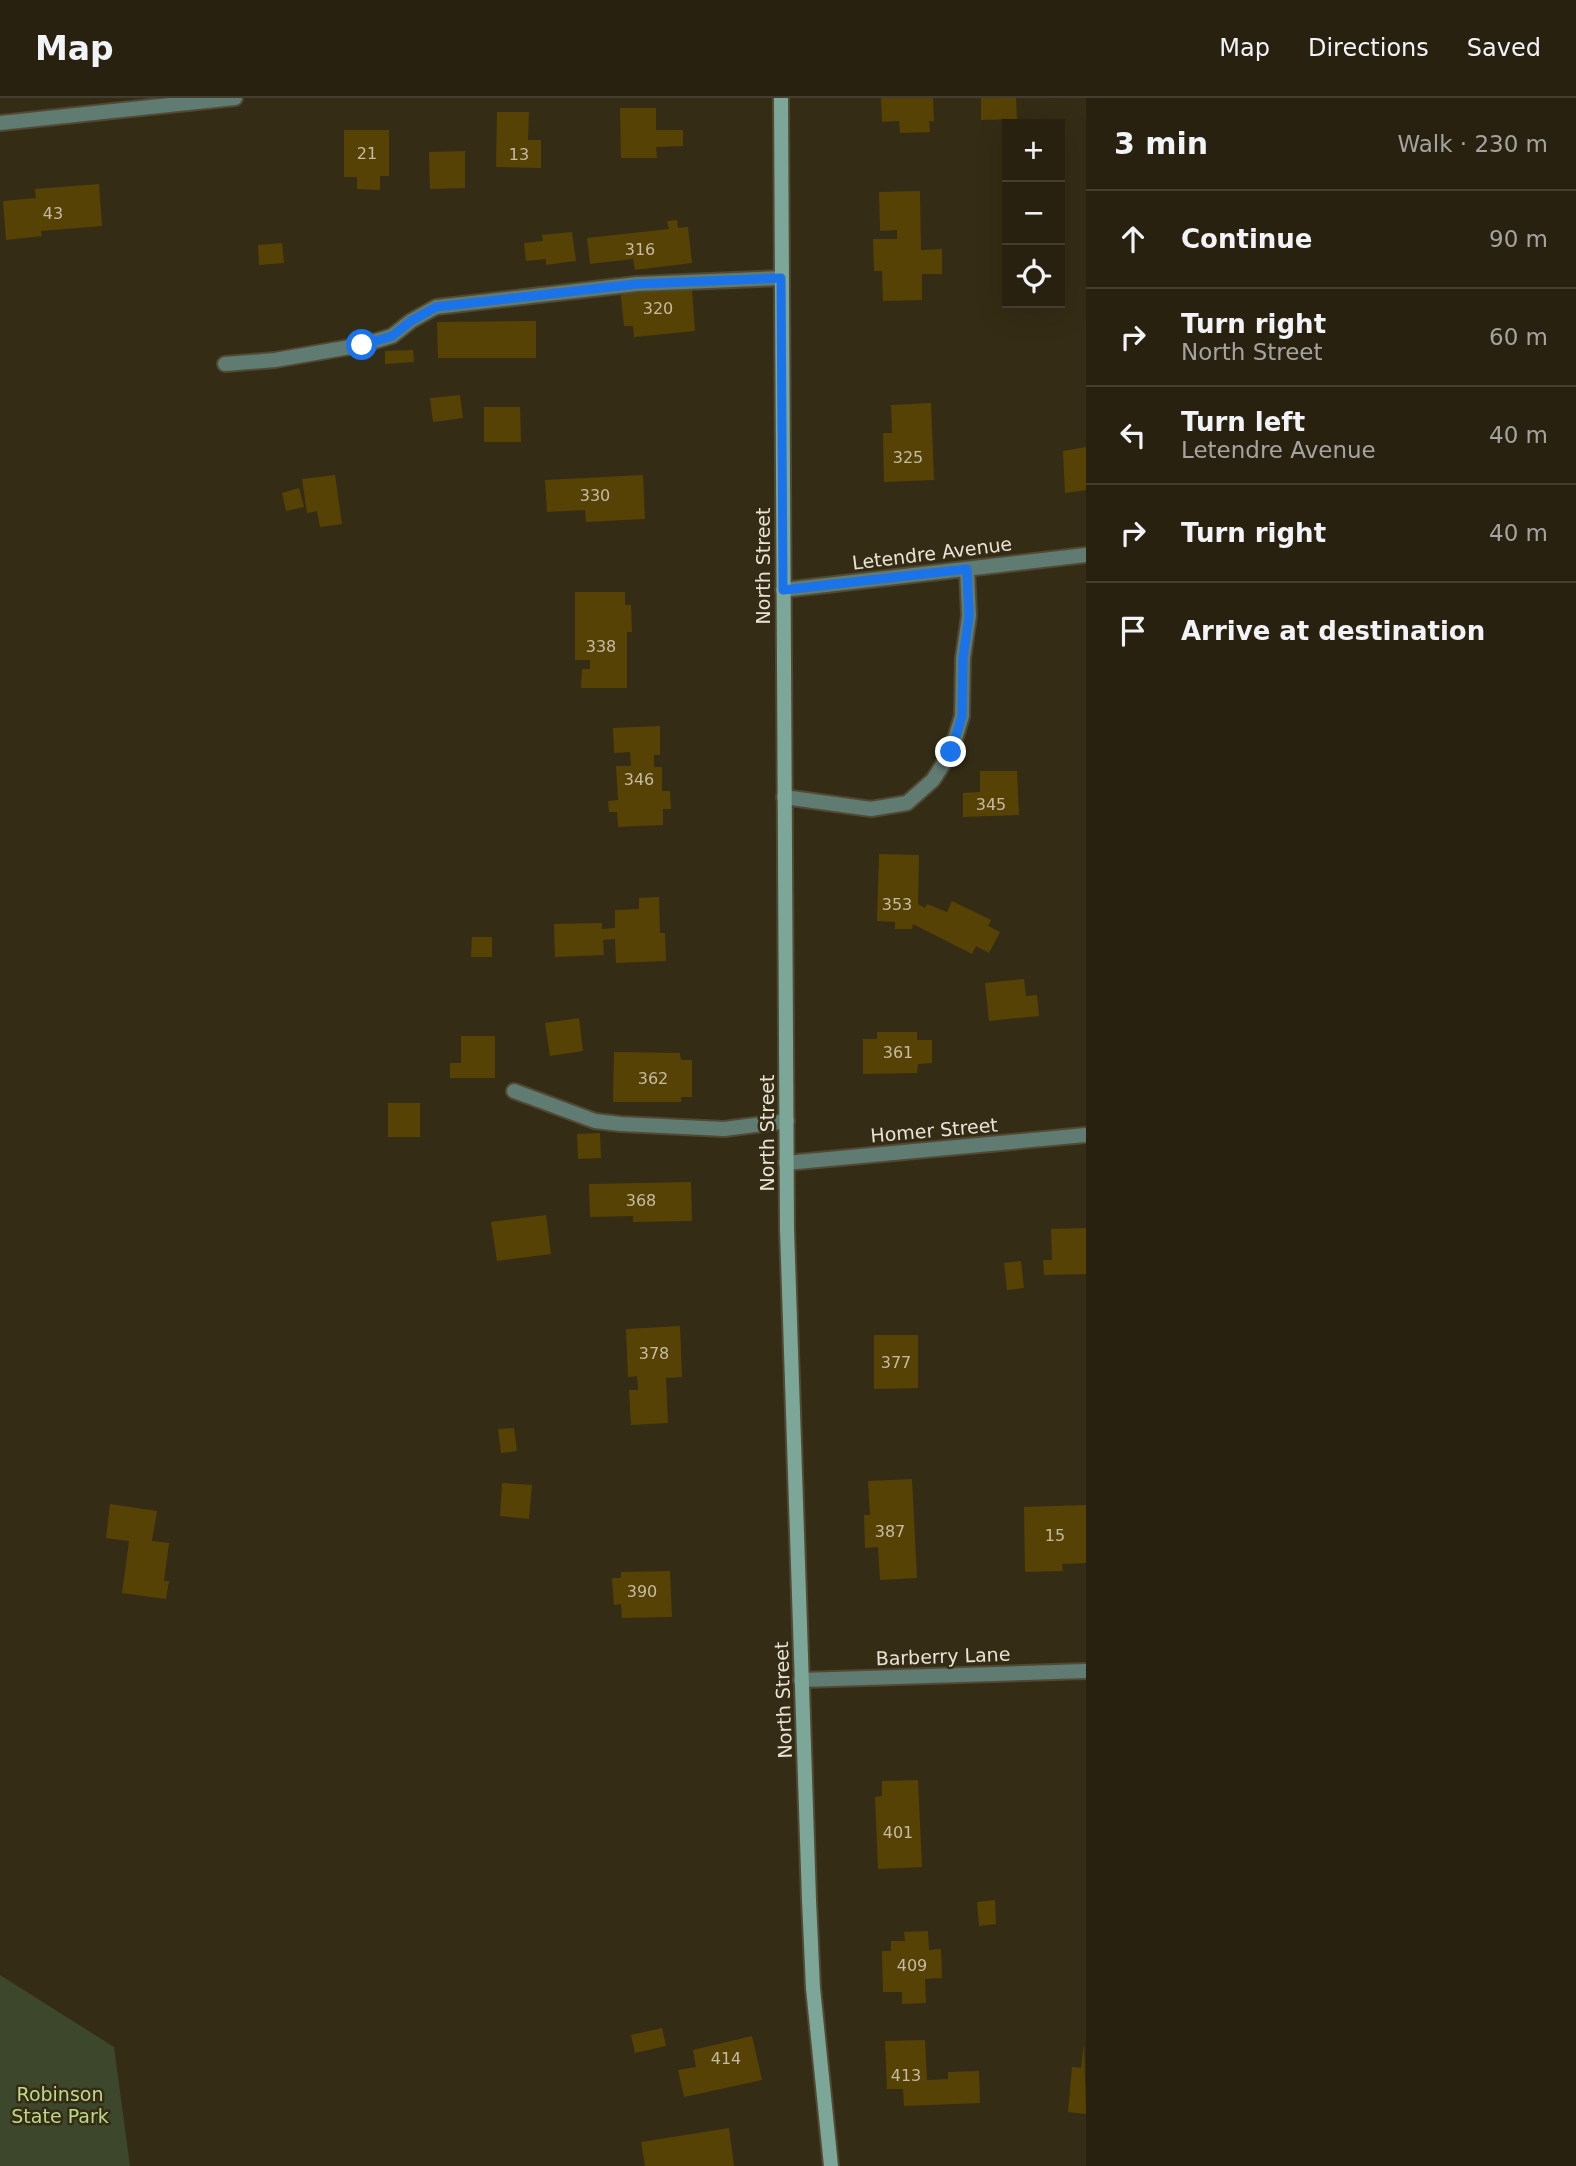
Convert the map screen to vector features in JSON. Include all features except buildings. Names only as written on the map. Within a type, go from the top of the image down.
[{"type":"main road","name":"North Street","points":[[781,98],[786,1163],[813,1988],[831,2166]]},
{"type":"street","points":[[0,123],[235,98]]},
{"type":"street","points":[[225,364],[275,360],[362,345],[392,336],[436,307],[636,284],[781,278]]},
{"type":"street","name":"Letendre Avenue","points":[[783,590],[1086,555]]},
{"type":"street","points":[[785,797],[871,809],[907,803],[933,780],[951,752],[962,716],[963,658],[969,616],[967,569]]},
{"type":"street","points":[[513,1091],[595,1121],[621,1124],[724,1129],[787,1121]]},
{"type":"street","name":"Homer Street","points":[[786,1163],[1086,1135]]},
{"type":"street","name":"Barberry Lane","points":[[801,1680],[1086,1671]]},
{"type":"green space","name":"Robinson State Park","points":[[0,1975],[114,2047],[130,2166],[0,2166]]},
{"type":"route","points":[[362,345],[392,336],[436,307],[636,284],[781,278],[783,590],[967,569],[969,616],[963,658],[962,716],[951,752]]}]
